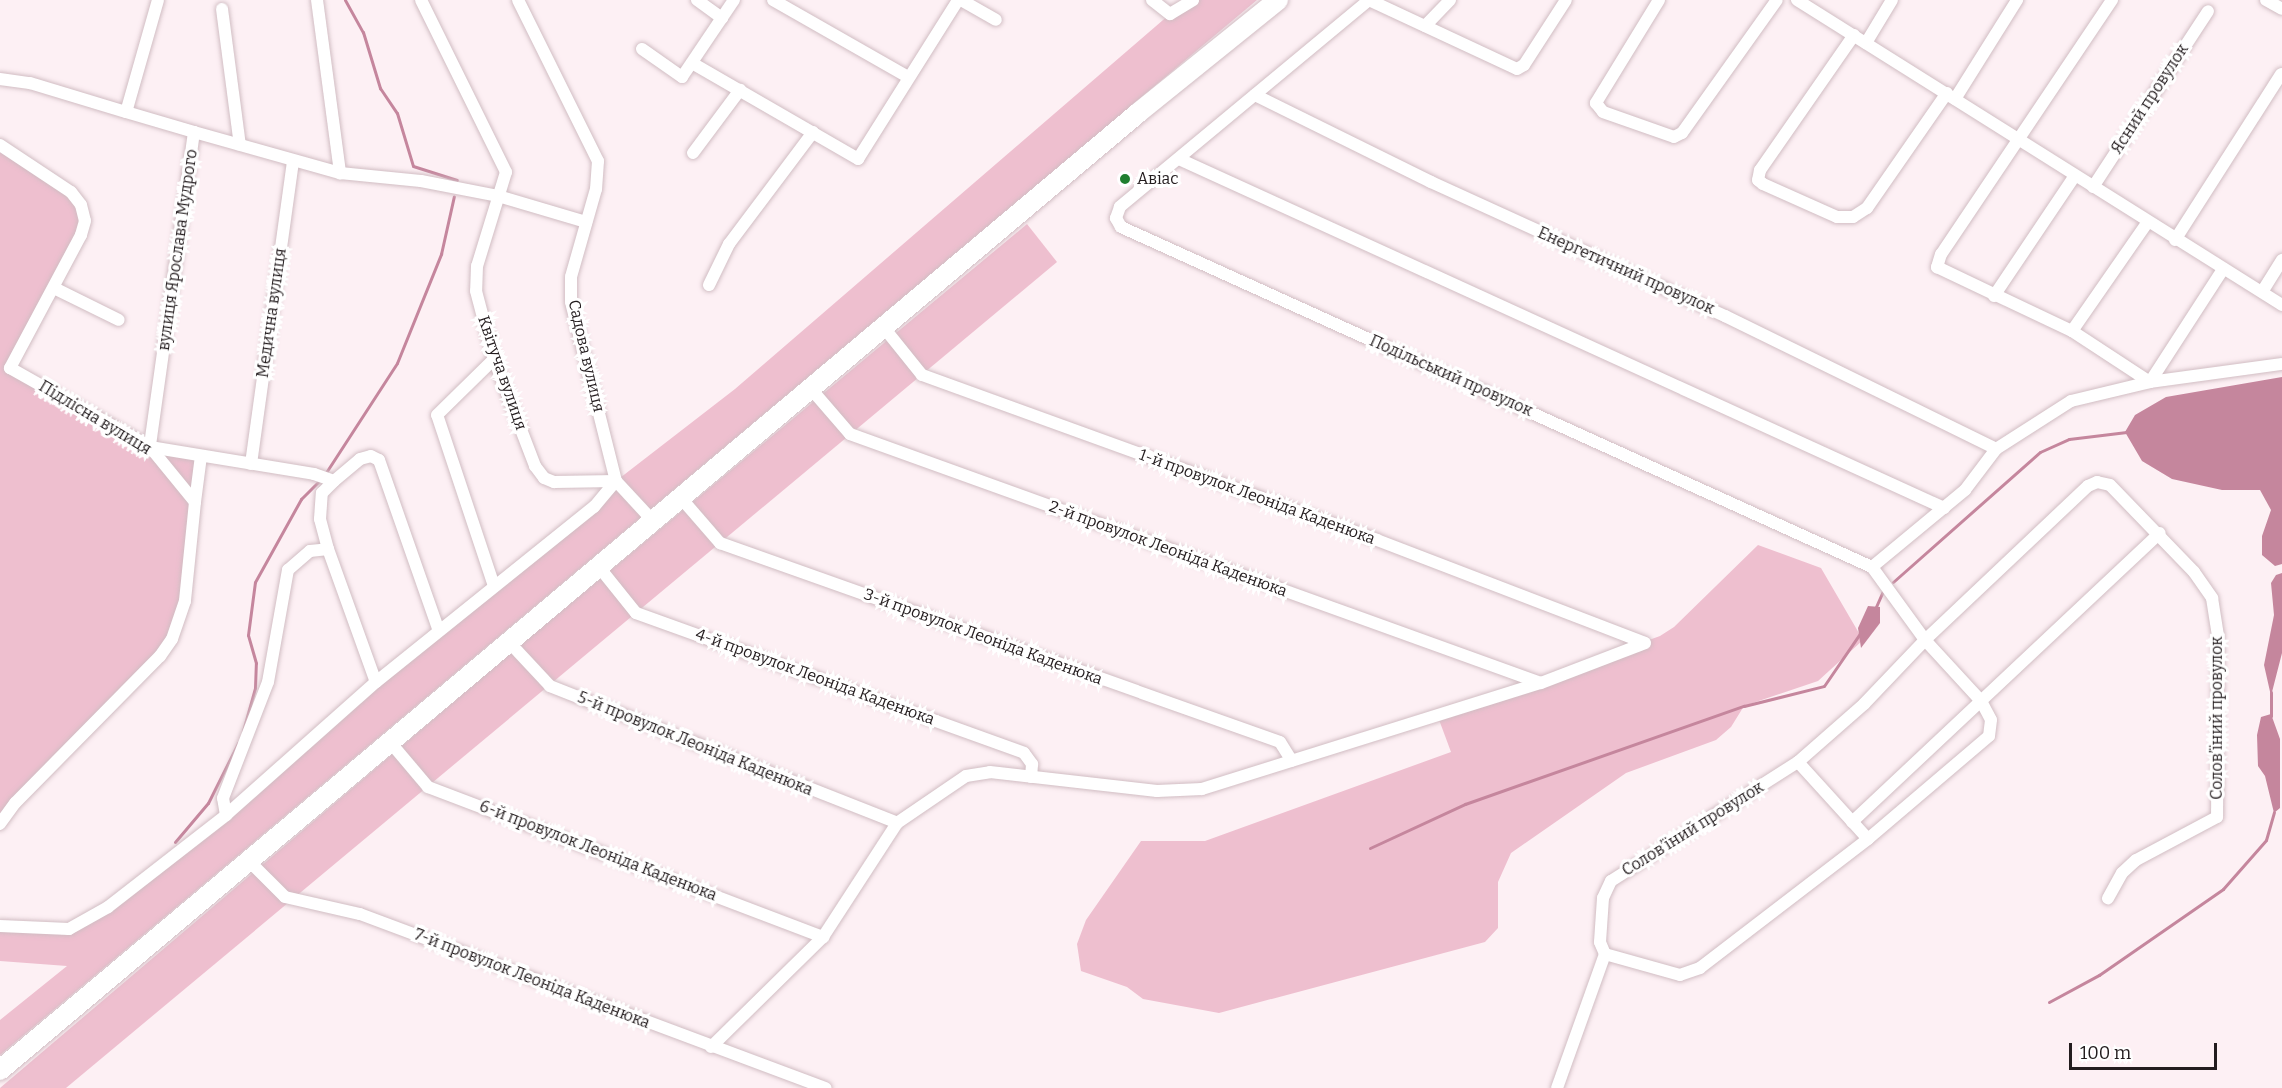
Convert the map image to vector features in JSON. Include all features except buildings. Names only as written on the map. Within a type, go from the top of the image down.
[{"type":"highway","points":[[0,1070],[248,860],[885,329],[1138,113],[1278,0]]},
{"type":"street","points":[[126,112],[158,0]]},
{"type":"street","points":[[317,0],[340,173]]},
{"type":"street","name":"Квітуча вулиця","points":[[421,0],[502,158],[506,172],[475,279],[477,302],[494,359],[535,466],[544,478],[554,482],[616,481]]},
{"type":"street","name":"Садова вулиця","points":[[518,0],[597,161],[596,189],[571,277],[571,302],[616,481]]},
{"type":"street","points":[[697,0],[722,18]]},
{"type":"street","points":[[642,49],[682,77],[734,0]]},
{"type":"street","points":[[773,0],[908,77]]},
{"type":"street","points":[[692,63],[858,159],[959,0],[996,20]]},
{"type":"street","points":[[1152,0],[1170,14],[1193,0]]},
{"type":"street","points":[[1369,0],[1520,68],[1566,0]]},
{"type":"street","name":"Подільський провулок","points":[[1369,0],[1120,207],[1116,218],[1121,227],[1872,567]]},
{"type":"street","points":[[1425,26],[1450,0]]},
{"type":"street","points":[[1659,0],[1596,103],[1603,112],[1674,136],[1682,134],[1777,0]]},
{"type":"street","points":[[1866,43],[1892,0]]},
{"type":"street","points":[[1854,35],[1760,170],[1758,180],[1837,217],[1854,217],[1867,208],[1951,96],[2017,0]]},
{"type":"street","points":[[2112,0],[1937,261],[1942,272],[2072,331],[2150,382]]},
{"type":"street","points":[[2266,0],[2282,9]]},
{"type":"street","points":[[1801,1],[1951,96],[2018,142],[2282,305]]},
{"type":"street","points":[[222,9],[240,146]]},
{"type":"street","name":"Ясний провулок","points":[[2093,187],[2208,11]]},
{"type":"street","points":[[2175,240],[2276,94],[2281,74]]},
{"type":"street","name":"вулиця Ярослава Мудрого","points":[[0,79],[30,83],[194,132],[150,447]]},
{"type":"street","points":[[693,153],[740,90]]},
{"type":"street","name":"Енергетичний провулок","points":[[1255,95],[1431,182],[1725,316],[1996,449]]},
{"type":"street","points":[[194,132],[293,162],[340,173],[421,181],[498,196],[586,222]]},
{"type":"street","points":[[710,285],[729,244],[813,132]]},
{"type":"street","name":"Підлісна вулиця","points":[[0,145],[71,192],[81,205],[85,221],[81,236],[10,368],[150,447],[195,502]]},
{"type":"street","points":[[1179,159],[1944,508]]},
{"type":"street","name":"Медична вулиця","points":[[251,464],[293,162]]},
{"type":"street","points":[[1994,296],[2074,177]]},
{"type":"street","points":[[2072,331],[2147,223]]},
{"type":"street","points":[[2262,292],[2282,260]]},
{"type":"street","points":[[2150,382],[2223,269]]},
{"type":"street","points":[[54,288],[119,320]]},
{"type":"street","name":"1-й провулок Леоніда Каденюка","points":[[885,329],[922,375],[1422,557],[1645,643],[1541,683]]},
{"type":"street","points":[[494,359],[437,415],[494,586]]},
{"type":"street","points":[[1557,1088],[1605,954],[1680,975],[1690,974],[1868,839],[1989,736],[1991,720],[1981,701],[1925,640],[1872,567],[1973,481],[1996,449],[2071,401],[2150,382],[2282,364]]},
{"type":"street","name":"2-й провулок Леоніда Каденюка","points":[[812,390],[849,434],[1541,683]]},
{"type":"street","points":[[150,447],[314,474],[334,481]]},
{"type":"street","points":[[0,824],[15,803],[160,656],[172,639],[185,601],[201,456]]},
{"type":"street","points":[[376,682],[328,549],[320,519],[322,493],[360,459],[371,456],[379,460],[439,631]]},
{"type":"street","points":[[0,926],[69,929],[108,906],[226,815],[376,682],[594,507],[616,481],[653,521]]},
{"type":"street","name":"Соловʼїний провулок","points":[[1605,954],[1600,942],[1603,898],[1611,880],[1798,762],[1864,704],[1925,640],[2088,486],[2097,482],[2110,485],[2160,533],[2205,587],[2216,615],[2217,814],[2212,821],[2169,840],[2136,860],[2122,873],[2108,898]]},
{"type":"street","name":"3-й провулок Леоніда Каденюка","points":[[681,498],[720,543],[1280,742],[1292,761]]},
{"type":"street","points":[[1852,822],[2160,533]]},
{"type":"street","points":[[226,815],[223,798],[268,682],[288,570],[310,551],[328,549]]},
{"type":"street","name":"4-й провулок Леоніда Каденюка","points":[[598,567],[636,613],[1024,753],[1032,764],[1031,777]]},
{"type":"street","name":"5-й провулок Леоніда Каденюка","points":[[510,642],[550,686],[897,823]]},
{"type":"street","points":[[711,1047],[823,938],[897,823],[973,773],[1184,792],[1292,761],[1541,683]]},
{"type":"street","name":"6-й провулок Леоніда Каденюка","points":[[390,742],[428,787],[823,938]]},
{"type":"street","points":[[1798,762],[1868,839]]},
{"type":"street","name":"7-й провулок Леоніда Каденюка","points":[[248,860],[285,897],[360,914],[711,1047],[826,1088]]},
{"type":"shaded area","points":[[1193,0],[1257,0],[0,1055],[0,1020],[67,966],[0,961],[0,927],[69,929],[108,906],[616,481],[735,389],[1170,14]]},
{"type":"shaded area","points":[[0,145],[71,192],[85,221],[10,368],[150,447],[201,456],[188,580],[172,639],[0,824]]},
{"type":"shaded area","points":[[1027,224],[1057,262],[66,1088],[0,1088],[516,649]]},
{"type":"shaded area","points":[[2282,377],[2282,564],[2275,566],[2262,555],[2262,536],[2271,510],[2260,490],[2222,490],[2172,479],[2142,461],[2125,432],[2135,415],[2166,397]]},
{"type":"shaded area","points":[[1758,545],[1821,568],[1863,640],[1818,681],[1744,706],[1731,727],[1716,740],[1626,773],[1511,853],[1498,882],[1498,928],[1485,942],[1219,1013],[1143,999],[1127,987],[1081,971],[1077,944],[1086,920],[1141,841],[1205,841],[1451,752],[1438,717],[1660,636],[1674,627]]},
{"type":"shaded area","points":[[2282,573],[2282,653],[2271,696],[2264,665],[2274,615],[2271,583],[2276,575]]},
{"type":"shaded area","points":[[1868,606],[1880,607],[1880,623],[1861,648],[1858,628]]},
{"type":"shaded area","points":[[2271,714],[2280,739],[2280,808],[2274,813],[2265,776],[2258,766],[2257,735],[2261,717]]},
{"type":"waterway","points":[[345,0],[363,32],[380,88],[397,113],[413,166],[457,180]]},
{"type":"waterway","points":[[325,474],[397,363],[441,254],[454,196]]},
{"type":"waterway","points":[[1893,582],[2040,452],[2069,439],[2127,432]]},
{"type":"waterway","points":[[243,731],[255,688],[256,663],[248,635],[255,582],[301,499],[321,479]]},
{"type":"waterway","points":[[1875,609],[1883,591]]},
{"type":"waterway","points":[[1370,848],[1465,804],[1744,706],[1824,686],[1861,632]]},
{"type":"waterway","points":[[2271,692],[2271,716]]},
{"type":"waterway","points":[[175,842],[208,803],[238,743]]},
{"type":"waterway","points":[[2049,1002],[2099,975],[2223,889],[2266,840],[2274,812]]},
{"type":"place","name":"Авіас","points":[[1125,179]]}]
